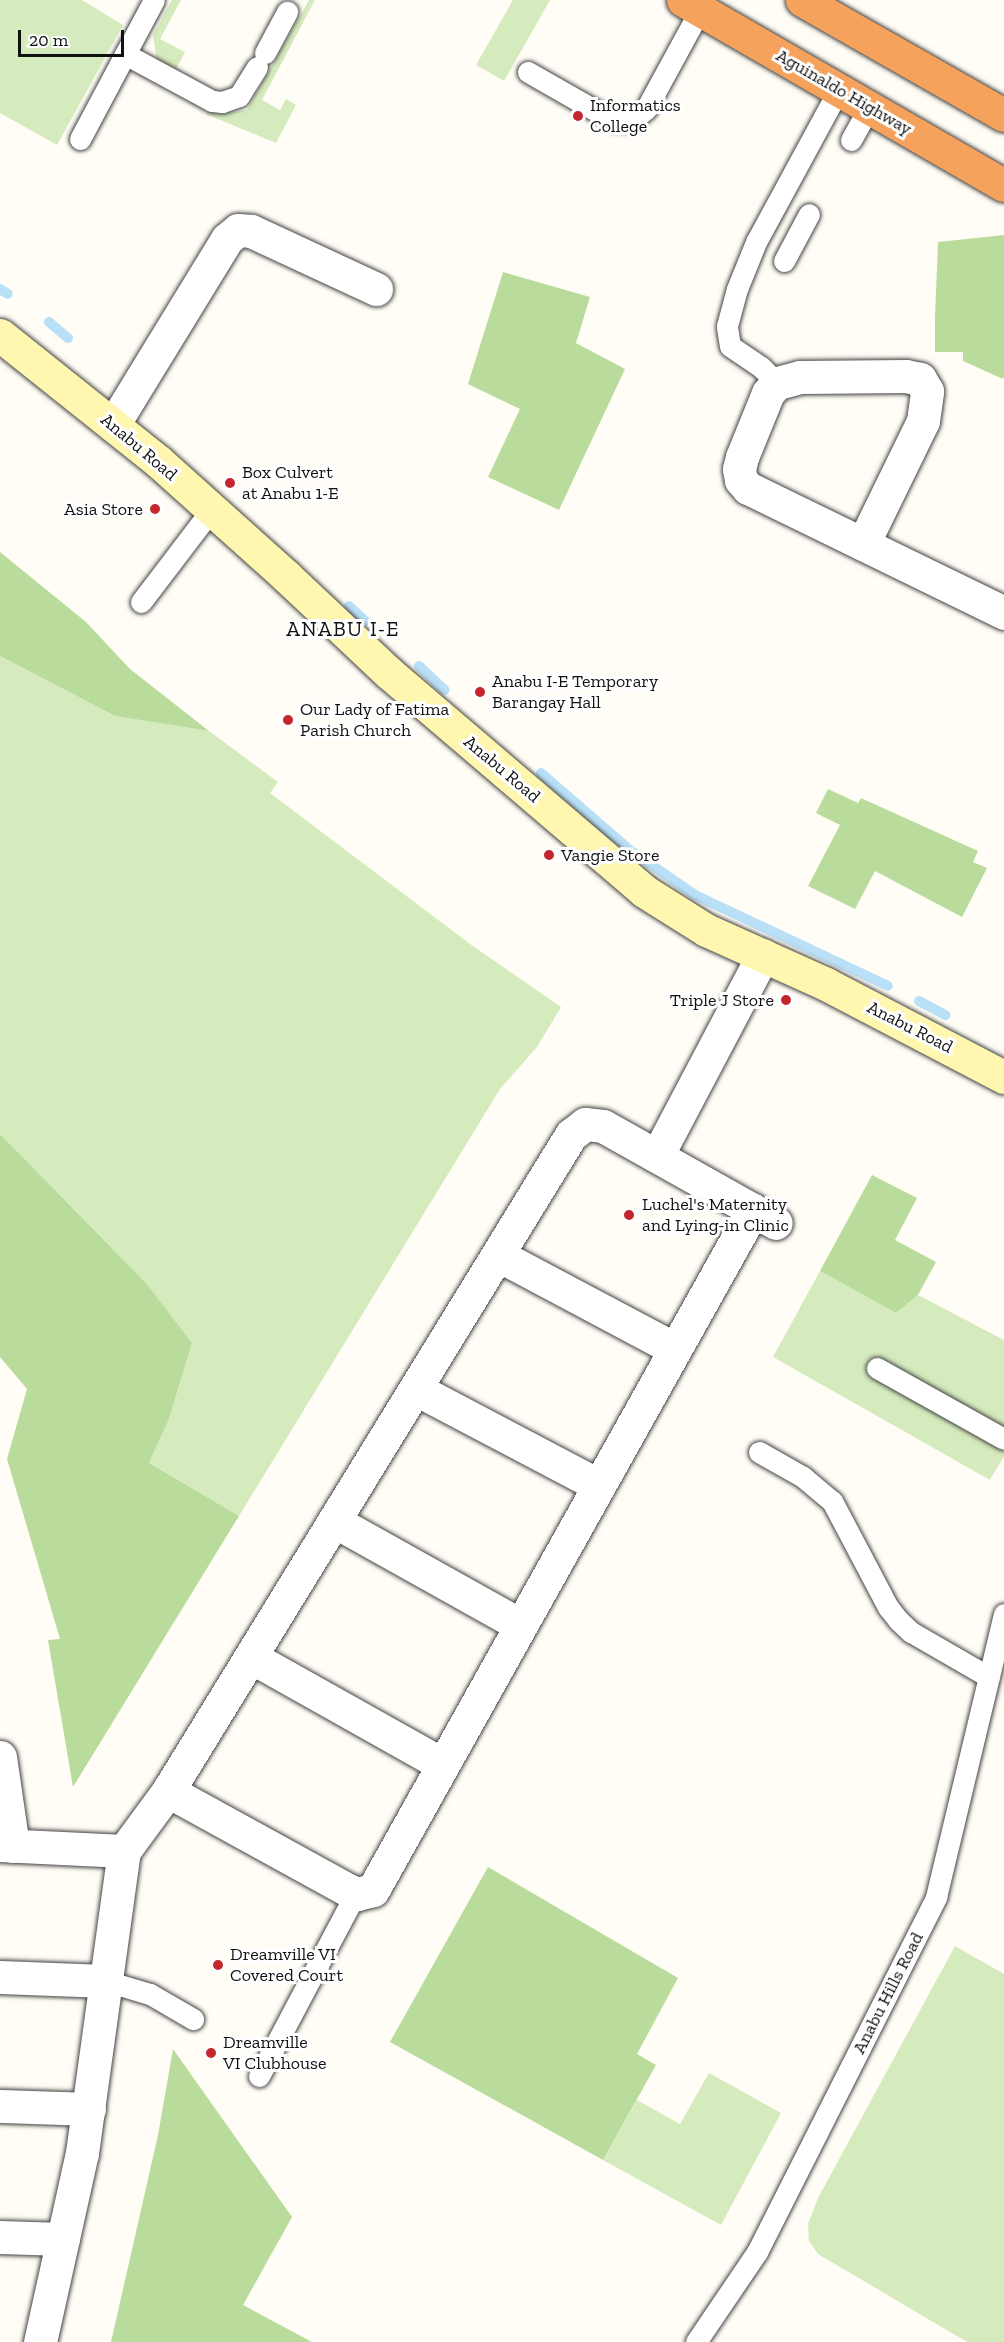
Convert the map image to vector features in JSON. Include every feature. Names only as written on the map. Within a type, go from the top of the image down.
[{"type":"highway","points":[[802,0],[1004,115]]},
{"type":"highway","name":"Aguinaldo Highway","points":[[692,5],[1004,185]]},
{"type":"street","points":[[113,425],[227,239],[238,230],[251,231],[376,289]]},
{"type":"street","name":"Anabu Road","points":[[0,334],[113,425],[211,510],[389,673],[628,878],[694,923],[826,984],[1004,1077]]},
{"type":"street","points":[[863,544],[923,421],[927,391],[920,379],[906,376],[800,377],[777,383],[768,393],[742,457],[739,469],[741,480],[759,494],[1004,613]]},
{"type":"street","points":[[657,1156],[763,955]]},
{"type":"street","points":[[40,2342],[88,2109],[124,1851],[168,1791],[577,1128],[585,1124],[603,1126],[765,1217],[675,1349],[442,1764],[379,1883],[373,1890],[356,1893],[168,1791]]},
{"type":"street","points":[[498,1255],[675,1349]]},
{"type":"street","points":[[416,1389],[598,1485]]},
{"type":"street","points":[[334,1521],[520,1625]]},
{"type":"street","points":[[251,1657],[442,1764]]},
{"type":"street","points":[[0,1757],[6,1845],[124,1851]]},
{"type":"street","points":[[0,1977],[106,1981]]},
{"type":"street","points":[[0,2106],[88,2109]]},
{"type":"street","points":[[0,2237],[63,2239]]},
{"type":"lane","points":[[80,139],[154,0]]},
{"type":"lane","points":[[528,72],[612,120],[631,121],[646,109],[692,5]]},
{"type":"lane","points":[[125,54],[212,101],[222,102],[239,96],[287,12]]},
{"type":"lane","points":[[777,383],[761,368],[730,346],[727,326],[736,289],[756,242],[839,89]]},
{"type":"lane","points":[[850,140],[869,107]]},
{"type":"lane","points":[[784,261],[809,214]]},
{"type":"lane","points":[[141,602],[211,510]]},
{"type":"lane","points":[[877,1368],[1004,1439]]},
{"type":"lane","points":[[759,1452],[803,1477],[832,1501],[888,1607],[898,1620],[911,1632],[989,1677]]},
{"type":"lane","name":"Anabu Hills Road","points":[[696,2342],[757,2252],[936,1898],[1004,1614]]},
{"type":"lane","points":[[259,2076],[356,1893]]},
{"type":"lane","points":[[106,1981],[150,1994],[193,2019]]},
{"type":"green space","points":[[0,0],[82,0],[123,25],[57,145],[0,113]]},
{"type":"green space","points":[[172,0],[181,0],[160,39],[185,52],[173,75],[158,67],[153,35]]},
{"type":"green space","points":[[309,0],[315,0],[262,100],[280,110],[286,99],[296,105],[276,143],[206,114],[210,107],[234,112],[247,110]]},
{"type":"green space","points":[[513,0],[550,0],[504,81],[476,65]]},
{"type":"green space","points":[[1004,235],[1003,379],[963,361],[963,352],[935,352],[935,317],[938,242]]},
{"type":"green space","points":[[503,272],[590,297],[576,343],[625,369],[559,510],[488,477],[520,409],[468,384]]},
{"type":"green space","points":[[0,552],[86,622],[130,669],[209,731],[115,716],[0,656]]},
{"type":"green space","points":[[0,656],[115,716],[209,731],[278,782],[270,793],[470,944],[561,1007],[537,1047],[500,1089],[239,1516],[149,1463],[169,1419],[192,1343],[147,1284],[0,1134]]},
{"type":"green space","points":[[828,789],[858,803],[861,798],[978,851],[973,862],[987,868],[962,917],[875,871],[855,909],[808,886],[840,825],[816,813]]},
{"type":"green space","points":[[0,1134],[147,1284],[192,1343],[169,1419],[149,1463],[239,1516],[73,1787],[48,1640],[60,1639],[7,1459],[27,1389],[0,1357]]},
{"type":"green space","points":[[872,1175],[917,1198],[895,1240],[936,1262],[918,1295],[896,1313],[820,1271]]},
{"type":"green space","points":[[820,1271],[896,1313],[918,1295],[1004,1340],[1004,1456],[990,1480],[773,1357]]},
{"type":"green space","points":[[488,1867],[678,1978],[637,2054],[656,2065],[603,2160],[390,2042]]},
{"type":"green space","points":[[955,1946],[1004,1974],[1004,2342],[967,2342],[818,2254],[809,2241],[808,2224],[818,2198]]},
{"type":"green space","points":[[173,2049],[292,2217],[243,2305],[312,2342],[111,2342],[158,2135]]},
{"type":"green space","points":[[709,2073],[781,2113],[721,2225],[603,2160],[637,2100],[680,2124]]},
{"type":"waterway","points":[[0,289],[8,294]]},
{"type":"waterway","points":[[49,322],[68,338]]},
{"type":"waterway","points":[[349,606],[365,621]]},
{"type":"waterway","points":[[419,666],[445,690]]},
{"type":"waterway","points":[[541,773],[630,850],[695,895],[888,986]]},
{"type":"waterway","points":[[919,1001],[945,1015]]},
{"type":"place","name":"Informatics College","points":[[578,116]]},
{"type":"place","name":"Box Culvert at Anabu 1-E","points":[[230,483]]},
{"type":"place","name":"Asia Store","points":[[155,509]]},
{"type":"place","name":"Anabu I-E Temporary Barangay Hall","points":[[480,692]]},
{"type":"place","name":"Our Lady of Fatima Parish Church","points":[[288,720]]},
{"type":"place","name":"Vangie Store","points":[[549,855]]},
{"type":"place","name":"Triple J Store","points":[[786,1000]]},
{"type":"place","name":"Luchel's Maternity and Lying-in Clinic","points":[[629,1215]]},
{"type":"place","name":"Dreamville VI Covered Court","points":[[218,1965]]},
{"type":"place","name":"Dreamville VI Clubhouse","points":[[211,2053]]},
{"type":"district","name":"ANABU I-E","points":[[343,629]]}]
